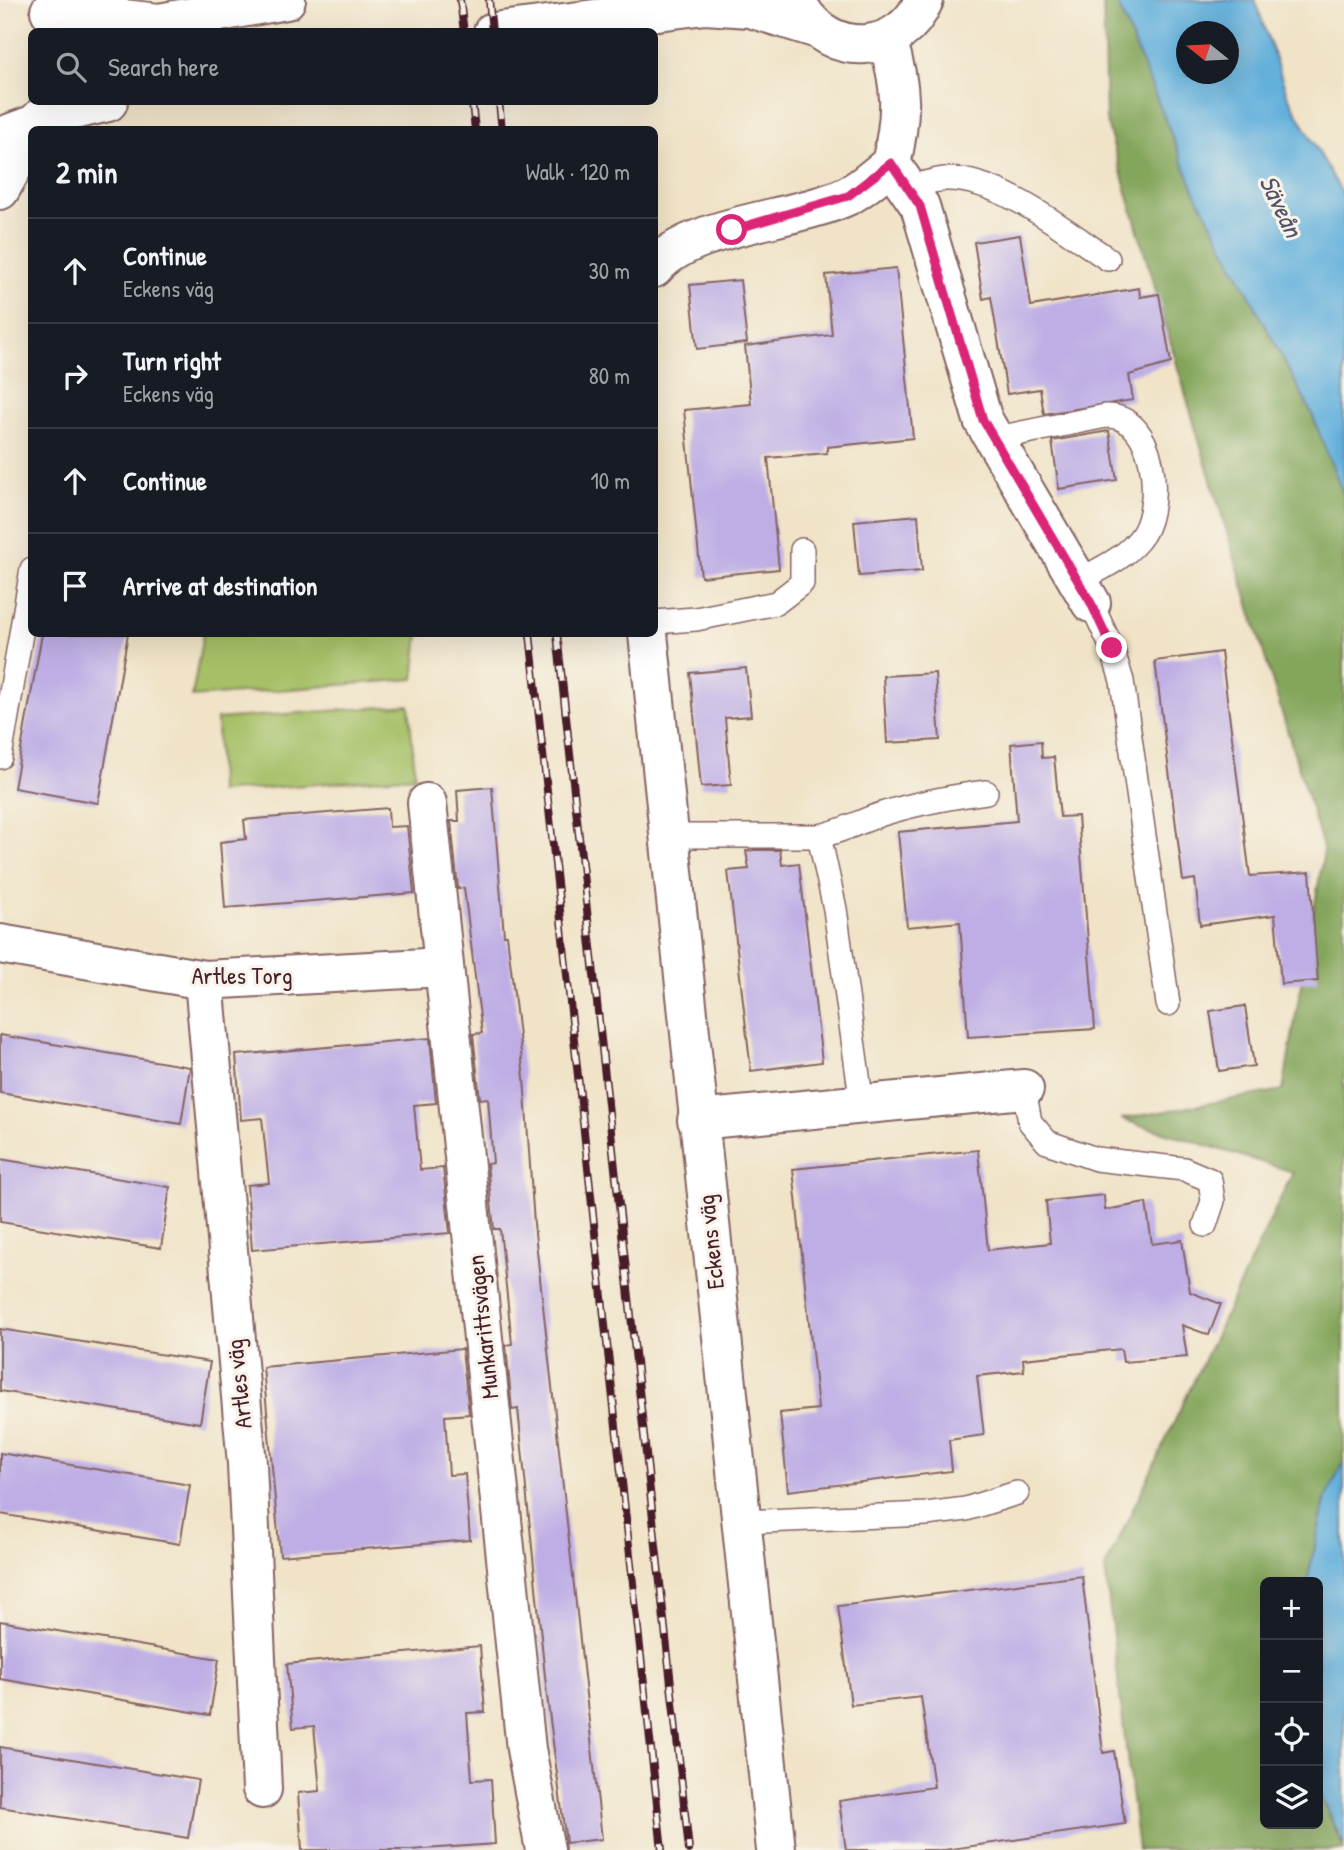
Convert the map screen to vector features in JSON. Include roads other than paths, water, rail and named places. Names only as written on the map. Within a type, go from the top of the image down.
[{"type":"street","points":[[50,14],[159,23],[286,0]]},
{"type":"street","points":[[524,28],[705,5],[806,14],[826,36],[850,45],[887,40],[911,24],[928,4]]},
{"type":"street","points":[[887,40],[897,71],[901,116],[899,176],[920,206],[970,380],[992,439],[1085,592]]},
{"type":"street","points":[[33,120],[96,105]]},
{"type":"street","points":[[0,190],[22,151],[28,134]]},
{"type":"street","points":[[658,263],[687,244],[848,196],[899,176]]},
{"type":"street","name":"Eckens väg","points":[[648,637],[697,1121],[776,1850]]},
{"type":"street","name":"Munkarittsvägen","points":[[427,803],[526,1749],[545,1850]]},
{"type":"street","name":"Artles Torg","points":[[0,944],[204,981],[444,967]]},
{"type":"street","name":"Artles väg","points":[[204,981],[247,1464],[262,1789]]},
{"type":"street","points":[[697,1121],[1024,1089]]},
{"type":"lane","points":[[899,176],[944,179],[984,187],[1031,209],[1108,258]]},
{"type":"lane","points":[[992,439],[1106,416],[1125,418],[1141,432],[1147,447],[1153,490],[1145,531],[1085,592],[1112,648],[1122,681],[1168,1004]]},
{"type":"lane","points":[[658,622],[695,619],[776,603],[802,583],[802,550]]},
{"type":"lane","points":[[0,757],[28,592]]},
{"type":"lane","points":[[669,836],[819,836],[837,832],[880,814],[932,800],[986,792]]},
{"type":"lane","points":[[819,836],[835,909],[862,1105]]},
{"type":"lane","points":[[1024,1089],[1030,1122],[1047,1142],[1096,1160],[1184,1169],[1210,1180],[1213,1201],[1205,1225]]},
{"type":"lane","points":[[741,1522],[926,1514],[966,1509],[1017,1493]]},
{"type":"water","name":"Säveån","points":[[1116,0],[1255,0],[1288,97],[1344,197],[1344,496],[1311,412],[1195,192]]},
{"type":"water","points":[[1344,1462],[1344,1846],[1323,1799],[1323,1577],[1308,1577],[1326,1497]]},
{"type":"railway","points":[[460,0],[464,28]]},
{"type":"railway","points":[[489,0],[492,28]]},
{"type":"railway","points":[[472,105],[475,126]]},
{"type":"railway","points":[[499,105],[502,126]]},
{"type":"railway","points":[[530,637],[662,1850]]},
{"type":"railway","points":[[557,637],[689,1850]]}]
